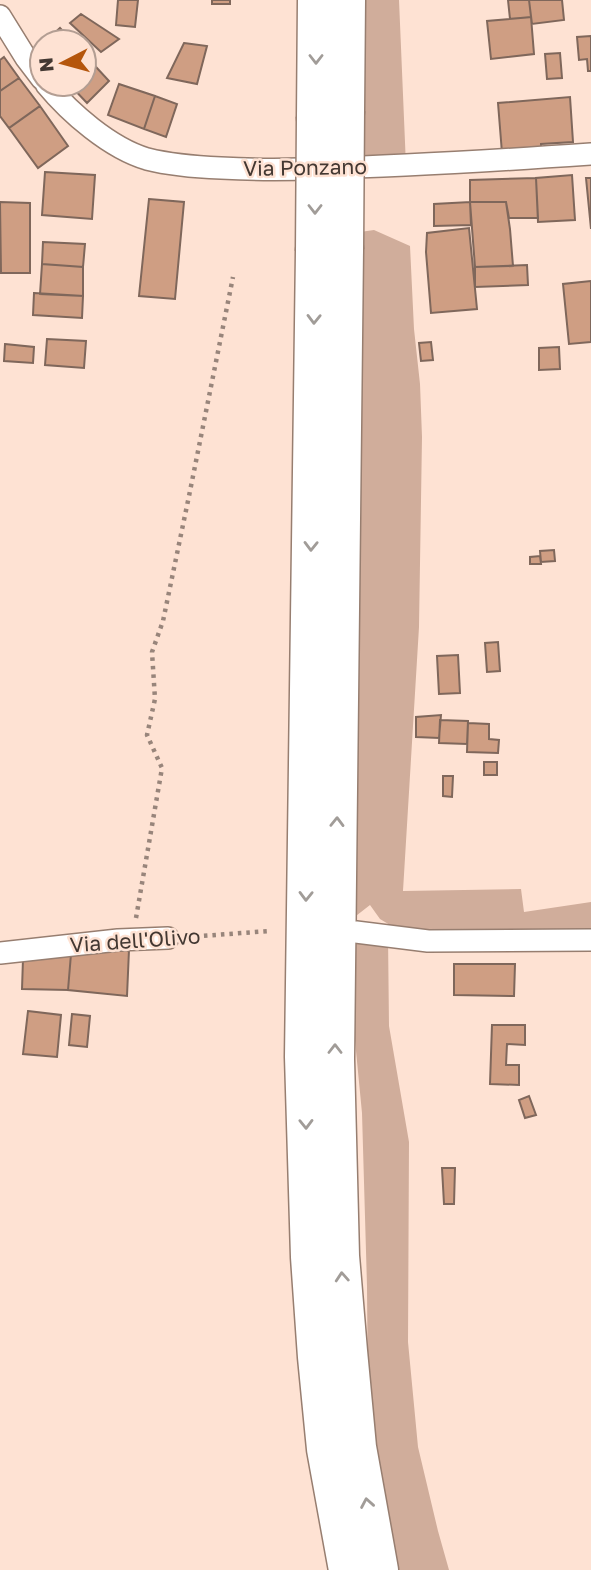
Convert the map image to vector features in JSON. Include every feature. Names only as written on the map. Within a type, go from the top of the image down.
[{"type":"highway","points":[[317,0],[330,114],[335,1059],[340,1256],[357,1447],[379,1570]]},
{"type":"highway","points":[[330,114],[346,0]]},
{"type":"highway","points":[[330,250],[304,1057],[310,1257],[316,1345],[326,1449],[348,1570]]},
{"type":"street","points":[[0,16],[28,61]]},
{"type":"street","name":"Via Ponzano","points":[[58,98],[118,147],[146,159],[186,166],[282,170],[417,166],[591,154]]},
{"type":"street","points":[[356,932],[428,941],[591,940]]},
{"type":"street","name":"Via dell'Olivo","points":[[0,953],[168,938]]},
{"type":"path","points":[[132,940],[162,768],[147,735],[155,699],[152,652],[163,621],[190,496],[233,276]]},
{"type":"path","name":"Via dell'Olivo","points":[[168,938],[270,931]]},
{"type":"shaded area","points":[[361,0],[399,0],[406,166],[361,167]]},
{"type":"shaded area","points":[[374,230],[410,246],[420,384],[422,437],[419,627],[403,891],[521,889],[524,912],[591,902],[591,940],[428,941],[380,919],[370,905],[352,919],[360,232]]},
{"type":"shaded area","points":[[356,932],[388,936],[389,1026],[409,1142],[408,1342],[418,1447],[449,1570],[392,1570],[368,1411],[362,1113],[353,1020]]},
{"type":"building","points":[[118,0],[138,0],[135,27],[116,25]]},
{"type":"building","points":[[212,0],[230,0],[230,4],[212,4]]},
{"type":"building","points":[[508,0],[529,0],[531,17],[510,19]]},
{"type":"building","points":[[529,0],[562,0],[564,20],[532,24]]},
{"type":"building","points":[[81,14],[119,39],[101,52],[98,49],[98,28],[75,28],[70,23]]},
{"type":"building","points":[[531,17],[534,54],[491,59],[487,21]]},
{"type":"building","points":[[591,36],[591,71],[588,71],[587,59],[579,60],[577,37]]},
{"type":"building","points":[[184,43],[207,46],[197,84],[167,78]]},
{"type":"building","points":[[560,53],[562,78],[547,79],[545,54]]},
{"type":"building","points":[[4,57],[19,78],[0,91],[0,60]]},
{"type":"building","points":[[98,69],[109,81],[98,92]]},
{"type":"building","points":[[19,78],[28,90],[28,98],[34,98],[40,106],[9,128],[0,116],[0,91]]},
{"type":"building","points":[[119,84],[155,96],[144,129],[108,115]]},
{"type":"building","points":[[155,96],[177,104],[166,137],[144,129]]},
{"type":"building","points":[[570,97],[573,142],[541,144],[541,150],[502,153],[498,103]]},
{"type":"building","points":[[40,106],[68,146],[38,168],[9,128]]},
{"type":"building","points":[[45,172],[95,175],[92,219],[42,215]]},
{"type":"building","points":[[572,175],[575,220],[538,222],[536,178]]},
{"type":"building","points":[[536,178],[538,218],[509,218],[506,202],[470,202],[470,180]]},
{"type":"building","points":[[586,178],[591,178],[591,229]]},
{"type":"building","points":[[149,199],[184,202],[175,299],[139,296]]},
{"type":"building","points":[[0,202],[30,203],[30,273],[1,273]]},
{"type":"building","points":[[470,202],[471,225],[434,226],[434,204]]},
{"type":"building","points":[[470,202],[506,202],[513,266],[475,267]]},
{"type":"building","points":[[469,228],[477,309],[431,313],[427,233]]},
{"type":"building","points":[[43,242],[85,244],[83,267],[42,264]]},
{"type":"building","points":[[42,264],[83,267],[83,296],[40,294]]},
{"type":"building","points":[[527,265],[528,285],[475,287],[475,267]]},
{"type":"building","points":[[591,281],[591,342],[569,344],[563,284]]},
{"type":"building","points":[[34,293],[83,296],[82,318],[33,315]]},
{"type":"building","points":[[47,339],[86,341],[84,368],[45,365]]},
{"type":"building","points":[[431,342],[433,360],[421,361],[419,343]]},
{"type":"building","points":[[5,344],[34,347],[33,363],[4,361]]},
{"type":"building","points":[[559,347],[560,369],[539,370],[539,348]]},
{"type":"building","points":[[554,550],[555,561],[541,562],[540,551]]},
{"type":"building","points":[[540,556],[541,564],[530,564],[530,557]]},
{"type":"building","points":[[498,642],[500,671],[487,672],[485,643]]},
{"type":"building","points":[[458,655],[460,693],[439,694],[437,656]]},
{"type":"building","points":[[441,715],[439,738],[416,737],[416,717]]},
{"type":"building","points":[[440,720],[468,721],[467,744],[439,743]]},
{"type":"building","points":[[468,723],[489,724],[489,739],[499,740],[498,753],[467,752]]},
{"type":"building","points":[[484,762],[497,762],[497,775],[484,775]]},
{"type":"building","points":[[443,776],[453,776],[452,797],[443,796]]},
{"type":"building","points":[[129,950],[127,996],[68,990],[71,954]]},
{"type":"building","points":[[71,954],[68,990],[22,989],[23,959]]},
{"type":"building","points":[[454,964],[515,964],[514,996],[454,995]]},
{"type":"building","points":[[28,1011],[61,1015],[57,1057],[23,1054]]},
{"type":"building","points":[[72,1014],[90,1016],[87,1047],[69,1045]]},
{"type":"building","points":[[492,1025],[525,1025],[525,1045],[507,1044],[506,1065],[519,1065],[519,1085],[490,1084]]},
{"type":"building","points":[[529,1096],[536,1115],[525,1118],[519,1100]]},
{"type":"building","points":[[442,1168],[455,1168],[454,1204],[444,1204]]}]
